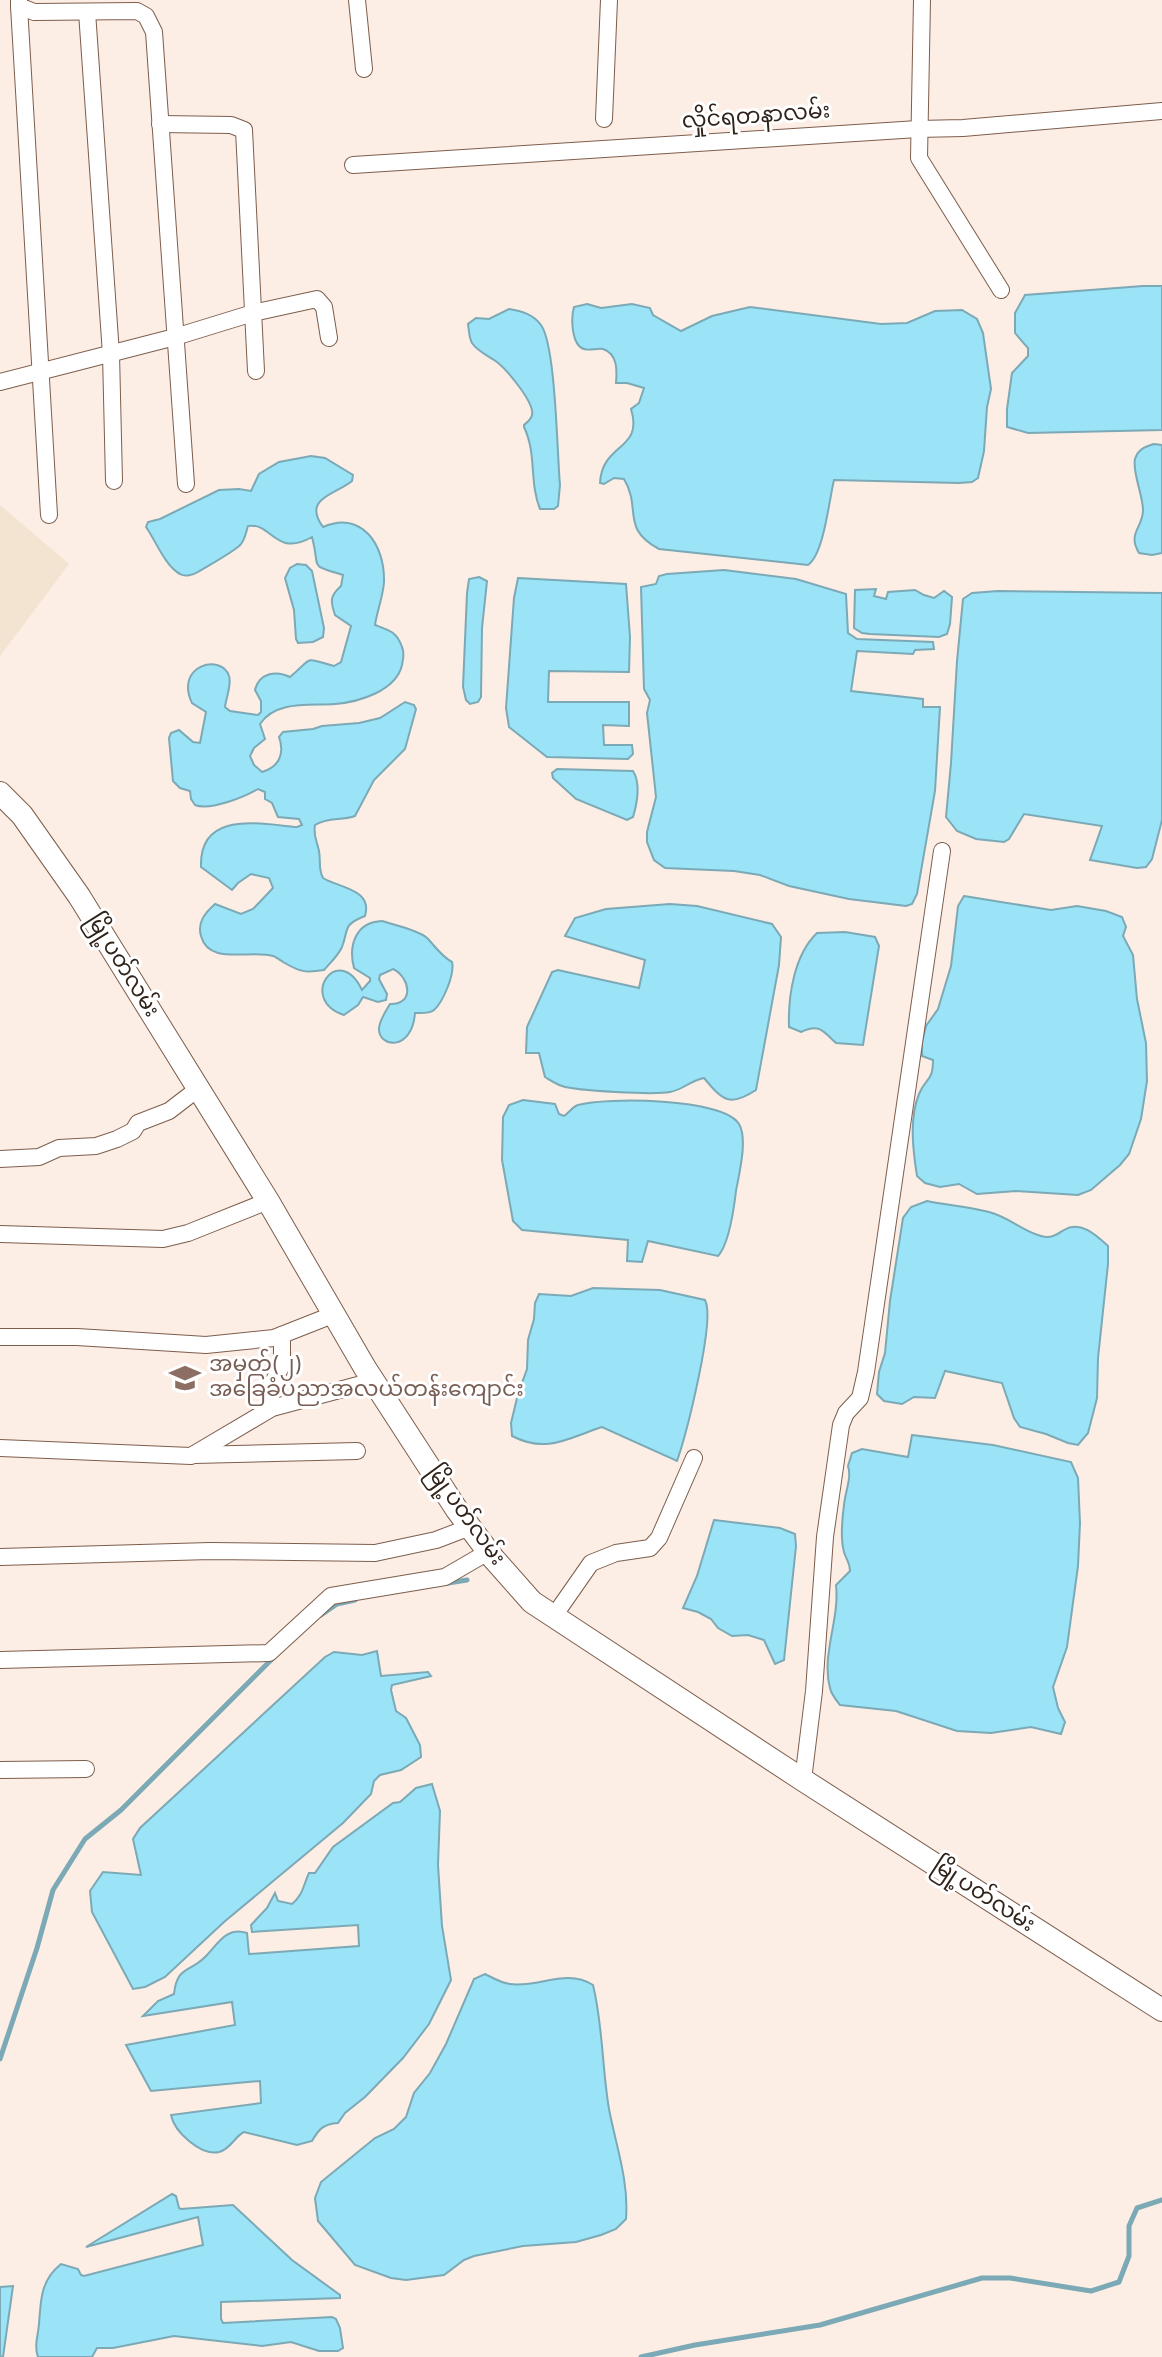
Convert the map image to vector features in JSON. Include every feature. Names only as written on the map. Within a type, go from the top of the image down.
[{"type":"main road","name":"မြို့ပတ်လမ်း","points":[[0,793],[22,815],[79,896],[268,1201],[373,1381],[470,1527],[532,1602],[1162,2010]]},
{"type":"street","points":[[357,0],[364,69]]},
{"type":"street","points":[[604,119],[609,0]]},
{"type":"street","points":[[922,0],[919,158],[1001,290]]},
{"type":"street","points":[[19,3],[34,12],[87,12],[117,6],[146,16],[154,32],[186,484]]},
{"type":"street","points":[[19,3],[49,515]]},
{"type":"street","points":[[87,12],[111,354],[114,481]]},
{"type":"street","name":"လှိုင်ရတနာလမ်း","points":[[353,165],[963,128],[1162,111]]},
{"type":"street","points":[[160,124],[231,125],[244,130],[256,371]]},
{"type":"street","points":[[0,382],[175,337],[253,313],[317,299],[324,307],[329,338]]},
{"type":"street","points":[[803,1780],[814,1691],[825,1537],[841,1425],[846,1413],[860,1398],[866,1372],[942,851]]},
{"type":"street","points":[[0,1159],[39,1157],[59,1148],[96,1146],[117,1139],[133,1131],[138,1123],[169,1111],[199,1088]]},
{"type":"street","points":[[0,1234],[163,1239],[188,1233],[268,1201]]},
{"type":"street","points":[[0,1337],[77,1337],[206,1345],[282,1335],[335,1314]]},
{"type":"street","points":[[272,1408],[270,1388],[282,1365],[282,1335]]},
{"type":"street","points":[[191,1456],[272,1408],[373,1381]]},
{"type":"street","points":[[0,1448],[191,1456],[357,1451]]},
{"type":"street","points":[[554,1616],[591,1563],[616,1553],[650,1548],[659,1538],[694,1458]]},
{"type":"street","points":[[0,1557],[210,1551],[375,1553],[436,1540],[470,1527]]},
{"type":"street","points":[[0,1660],[269,1653],[331,1596],[445,1577],[488,1552]]},
{"type":"street","points":[[0,1770],[86,1769]]},
{"type":"shaded area","points":[[0,505],[69,564],[0,656]]},
{"type":"water","points":[[1162,286],[1162,430],[1028,433],[1007,427],[1012,373],[1028,356],[1028,348],[1015,333],[1015,313],[1025,295]]},
{"type":"water","points":[[587,304],[601,308],[632,304],[650,308],[653,315],[681,331],[712,316],[750,307],[881,324],[907,323],[935,311],[962,310],[977,319],[983,333],[991,389],[978,478],[959,483],[834,480],[822,539],[814,559],[808,565],[659,549],[647,541],[636,526],[632,500],[624,479],[614,478],[600,483],[608,460],[632,433],[631,409],[639,403],[644,388],[616,383],[616,363],[612,355],[603,349],[584,349],[577,342],[572,324],[574,307]]},
{"type":"water","points":[[509,309],[534,318],[541,325],[550,354],[560,485],[558,506],[554,509],[540,509],[537,499],[524,427],[532,415],[529,403],[507,372],[477,349],[470,336],[468,324],[476,318],[489,319]]},
{"type":"water","points":[[1154,444],[1162,445],[1162,553],[1152,555],[1139,553],[1136,546],[1135,535],[1143,510],[1134,464],[1140,451]]},
{"type":"water","points":[[311,456],[325,458],[353,475],[352,481],[323,498],[316,510],[323,527],[349,523],[360,527],[375,544],[384,582],[375,625],[398,638],[403,652],[402,665],[392,682],[365,698],[275,711],[260,724],[265,739],[250,756],[262,772],[273,767],[279,759],[279,737],[283,732],[380,718],[405,702],[416,709],[405,749],[374,780],[355,816],[315,825],[323,878],[359,895],[366,907],[365,916],[349,925],[340,950],[324,970],[303,971],[264,954],[232,955],[213,951],[205,945],[200,931],[205,914],[215,904],[241,914],[253,909],[273,888],[269,878],[251,874],[232,890],[201,867],[203,849],[210,836],[234,824],[297,827],[302,825],[299,819],[278,817],[272,803],[265,799],[265,792],[258,789],[218,805],[195,805],[190,791],[180,788],[173,781],[169,738],[171,733],[179,730],[193,742],[200,743],[206,712],[192,703],[188,690],[189,680],[201,667],[209,664],[225,669],[230,679],[225,707],[230,711],[258,715],[261,701],[255,690],[264,677],[279,674],[290,677],[309,661],[334,666],[341,662],[351,626],[335,615],[332,602],[343,575],[317,564],[312,537],[290,544],[256,526],[248,526],[242,542],[234,550],[196,573],[182,575],[165,559],[146,527],[148,522],[219,490],[251,491],[259,474],[279,462]]},
{"type":"water","points":[[297,564],[306,565],[312,571],[324,628],[323,637],[313,642],[298,643],[296,639],[294,610],[285,578],[290,568]]},
{"type":"water","points":[[724,570],[796,579],[846,594],[848,633],[857,639],[933,642],[934,649],[915,650],[913,654],[857,651],[851,691],[923,699],[923,707],[940,707],[935,791],[917,894],[912,904],[906,906],[849,899],[734,871],[665,868],[654,860],[647,842],[656,797],[647,713],[650,700],[644,689],[641,587],[656,584],[659,576],[667,574]]},
{"type":"water","points":[[479,577],[487,581],[482,628],[481,697],[478,702],[470,704],[463,687],[467,593],[469,579]]},
{"type":"water","points":[[518,578],[626,584],[629,672],[549,671],[548,702],[629,702],[629,726],[603,725],[604,745],[632,745],[633,754],[628,759],[547,757],[509,727],[506,708]]},
{"type":"water","points":[[876,589],[874,596],[886,599],[888,592],[915,590],[934,598],[944,591],[952,597],[947,634],[939,637],[870,634],[854,628],[855,590]]},
{"type":"water","points":[[972,593],[1162,593],[1162,820],[1152,859],[1146,867],[1090,860],[1102,826],[1024,814],[1004,842],[976,839],[957,831],[946,817],[963,599]]},
{"type":"water","points":[[557,769],[633,771],[638,787],[633,817],[627,820],[576,799],[553,778],[552,773]]},
{"type":"water","points":[[964,896],[1051,910],[1077,906],[1122,917],[1126,927],[1123,936],[1133,955],[1137,999],[1146,1043],[1147,1081],[1141,1119],[1129,1154],[1091,1190],[1078,1195],[1016,1191],[977,1194],[959,1184],[940,1187],[925,1183],[917,1176],[913,1145],[914,1113],[919,1094],[932,1072],[933,1060],[922,1056],[922,1042],[926,1026],[938,1009],[951,966],[958,906]]},
{"type":"water","points":[[670,904],[697,906],[772,924],[781,937],[779,965],[756,1090],[733,1100],[716,1092],[704,1078],[675,1091],[648,1093],[570,1088],[545,1077],[539,1053],[526,1053],[527,1027],[552,972],[558,970],[639,988],[645,960],[565,936],[575,918],[606,909]]},
{"type":"water","points":[[382,921],[423,935],[452,962],[450,980],[437,1006],[430,1012],[415,1013],[408,1035],[396,1043],[384,1040],[379,1028],[390,1004],[398,1003],[406,995],[403,978],[393,969],[380,975],[379,979],[387,994],[386,1000],[378,1002],[363,997],[344,1015],[330,1008],[324,998],[326,978],[333,972],[342,971],[352,976],[362,990],[370,981],[354,968],[353,943],[360,930],[373,922]]},
{"type":"water","points":[[845,932],[875,937],[879,946],[863,1045],[836,1043],[817,1028],[801,1032],[789,1027],[791,989],[798,964],[809,942],[817,933]]},
{"type":"water","points":[[523,1100],[555,1104],[559,1114],[564,1116],[578,1105],[612,1101],[689,1104],[729,1115],[742,1130],[743,1147],[730,1225],[718,1256],[648,1241],[642,1262],[627,1261],[628,1240],[522,1230],[513,1221],[502,1160],[503,1117],[509,1105]]},
{"type":"water","points":[[927,1201],[989,1212],[1045,1237],[1070,1227],[1082,1228],[1108,1246],[1097,1398],[1088,1433],[1078,1445],[1020,1427],[1002,1383],[945,1371],[935,1398],[914,1397],[902,1404],[884,1401],[877,1394],[903,1218],[911,1207]]},
{"type":"water","points":[[593,1288],[660,1290],[705,1300],[707,1330],[693,1404],[677,1461],[602,1427],[547,1444],[536,1444],[512,1436],[511,1423],[527,1369],[528,1340],[539,1294],[571,1296]]},
{"type":"water","points":[[912,1435],[993,1445],[1071,1462],[1078,1478],[1080,1523],[1078,1566],[1067,1647],[1053,1687],[1065,1722],[1061,1734],[1031,1727],[991,1733],[957,1731],[896,1711],[840,1705],[831,1692],[828,1663],[836,1585],[850,1571],[842,1529],[852,1453],[862,1449],[908,1457]]},
{"type":"water","points":[[714,1520],[780,1528],[795,1534],[784,1660],[775,1664],[764,1640],[748,1635],[732,1636],[718,1628],[711,1619],[683,1608],[697,1576]]},
{"type":"water","points":[[377,1651],[381,1676],[428,1672],[431,1676],[392,1685],[391,1690],[396,1711],[406,1718],[420,1745],[421,1757],[401,1770],[380,1775],[374,1781],[371,1794],[343,1823],[224,1922],[165,1977],[133,1989],[92,1912],[90,1891],[103,1872],[141,1875],[133,1839],[140,1828],[325,1657],[334,1652],[362,1655]]},
{"type":"water","points":[[432,1784],[440,1811],[438,1865],[442,1926],[451,1980],[429,2024],[403,2058],[365,2097],[338,2123],[322,2128],[312,2141],[297,2145],[244,2132],[219,2152],[196,2146],[182,2135],[171,2115],[261,2103],[260,2081],[151,2091],[126,2045],[235,2025],[232,2002],[143,2016],[158,2001],[174,1994],[181,1974],[233,1932],[247,1933],[249,1954],[359,1946],[358,1925],[252,1932],[251,1925],[267,1908],[275,1893],[278,1901],[292,1904],[296,1901],[309,1873],[315,1873],[333,1847],[416,1788]]},
{"type":"water","points":[[485,1974],[510,1984],[573,1978],[593,1985],[609,2109],[624,2177],[626,2219],[616,2229],[576,2242],[523,2246],[474,2256],[444,2275],[406,2280],[355,2265],[318,2221],[315,2198],[321,2182],[406,2117],[414,2093],[430,2073],[446,2044],[474,1979]]},
{"type":"water","points":[[172,2194],[176,2196],[181,2209],[233,2205],[292,2260],[340,2295],[340,2298],[221,2302],[223,2323],[332,2317],[340,2328],[343,2348],[319,2351],[291,2342],[262,2346],[174,2336],[113,2348],[97,2348],[92,2357],[38,2357],[36,2345],[41,2299],[49,2277],[61,2264],[78,2269],[84,2276],[203,2245],[198,2217],[86,2247]]},
{"type":"water","points":[[13,2286],[3,2357],[0,2357],[0,2287]]},
{"type":"waterway","points":[[448,1583],[467,1580]]},
{"type":"waterway","points":[[321,1615],[337,1604],[355,1600]]},
{"type":"waterway","points":[[0,2059],[53,1890],[85,1839],[121,1810],[275,1656]]},
{"type":"waterway","points":[[641,2357],[820,2325],[982,2278],[1010,2278],[1091,2291],[1119,2282],[1129,2256],[1129,2226],[1137,2208],[1162,2200]]},
{"type":"place","name":"အမှတ်(၂) အခြေခံပညာအလယ်တန်းကျောင်း","points":[[185,1378]]}]
